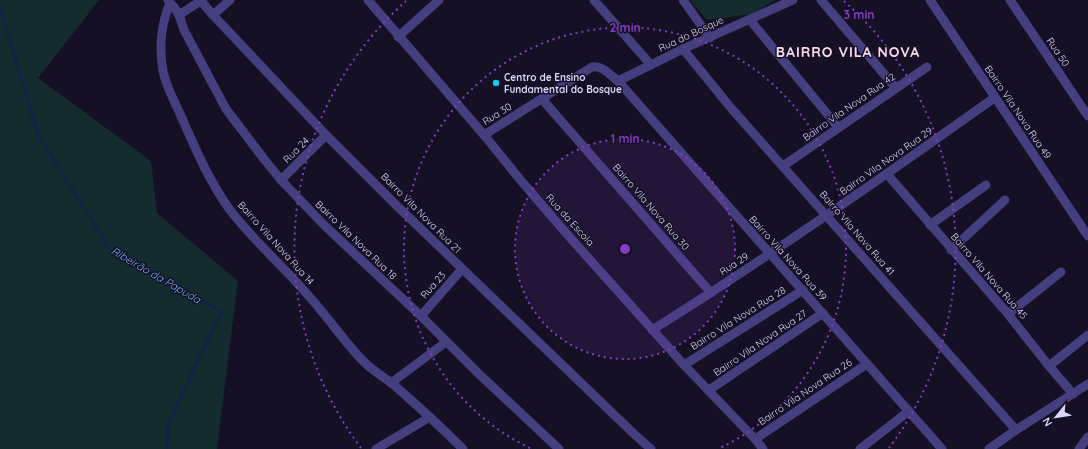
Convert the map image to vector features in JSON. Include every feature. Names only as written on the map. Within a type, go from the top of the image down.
[{"type":"street","points":[[179,15],[201,0]]},
{"type":"street","name":"Bairro Vila Nova Rua 21","points":[[201,0],[213,15],[326,135],[462,269],[651,449]]},
{"type":"street","points":[[213,15],[230,0]]},
{"type":"street","name":"Rua da Escola","points":[[368,0],[484,135],[522,184],[652,330],[763,449]]},
{"type":"street","points":[[398,36],[439,0]]},
{"type":"street","points":[[594,0],[651,65]]},
{"type":"street","points":[[683,0],[710,38]]},
{"type":"street","name":"Rua do Bosque","points":[[618,81],[683,49],[793,0]]},
{"type":"street","points":[[821,0],[896,88]]},
{"type":"street","name":"Bairro Vila Nova Rua 49","points":[[930,0],[994,98],[1088,236]]},
{"type":"street","name":"Rua 50","points":[[1010,0],[1088,116]]},
{"type":"street","name":"Bairro Vila Nova Rua 18","points":[[169,2],[179,15],[188,37],[226,109],[282,180],[324,225],[421,316],[446,342],[558,449]]},
{"type":"street","name":"Bairro Vila Nova Rua 14","points":[[169,2],[163,27],[161,47],[163,73],[201,160],[230,209],[251,234],[313,300],[347,344],[364,362],[430,416],[463,449]]},
{"type":"street","points":[[750,20],[838,127]]},
{"type":"street","name":"Bairro Vila Nova Rua 41","points":[[683,49],[731,108],[1016,430]]},
{"type":"street","name":"Rua 30","points":[[484,135],[592,67],[602,68],[618,81]]},
{"type":"street","name":"Bairro Vila Nova Rua 42","points":[[783,166],[927,67]]},
{"type":"street","name":"Bairro Vila Nova Rua 39","points":[[618,81],[942,449]]},
{"type":"street","name":"Bairro Vila Nova Rua 29","points":[[770,254],[887,174],[994,98]]},
{"type":"street","name":"Bairro Vila Nova Rua 30","points":[[542,99],[710,293]]},
{"type":"street","name":"Rua 24","points":[[282,180],[326,135]]},
{"type":"street","name":"Bairro Vila Nova Rua 45","points":[[887,174],[951,250],[1008,314],[1073,394]]},
{"type":"street","points":[[930,225],[986,185]]},
{"type":"street","points":[[951,250],[1005,200]]},
{"type":"street","name":"Rua 29","points":[[710,293],[770,254]]},
{"type":"street","name":"Rua 23","points":[[421,316],[462,269]]},
{"type":"street","points":[[1008,314],[1061,272]]},
{"type":"street","name":"Bairro Vila Nova Rua 28","points":[[684,365],[803,290]]},
{"type":"street","points":[[652,330],[710,293]]},
{"type":"street","name":"Bairro Vila Nova Rua 27","points":[[709,390],[823,313]]},
{"type":"street","points":[[1049,366],[1088,335]]},
{"type":"street","points":[[391,383],[446,342]]},
{"type":"street","name":"Bairro Vila Nova Rua 26","points":[[755,439],[867,364]]},
{"type":"street","points":[[989,449],[1088,384]]},
{"type":"street","points":[[860,449],[909,411]]},
{"type":"street","points":[[376,449],[430,416]]},
{"type":"street","points":[[1079,449],[1088,437]]},
{"type":"green space","points":[[0,0],[99,0],[38,78],[151,161],[157,213],[238,281],[217,449],[0,449]]},
{"type":"green space","points":[[690,0],[776,0],[751,14],[707,20]]},
{"type":"waterway","name":"Ribeirão da Papuda","points":[[0,7],[38,135],[109,248],[222,312],[168,423],[167,449]]},
{"type":"place","name":"Centro de Ensino Fundamental do Bosque","points":[[496,83]]},
{"type":"district","name":"BAIRRO VILA NOVA","points":[[848,52]]}]
